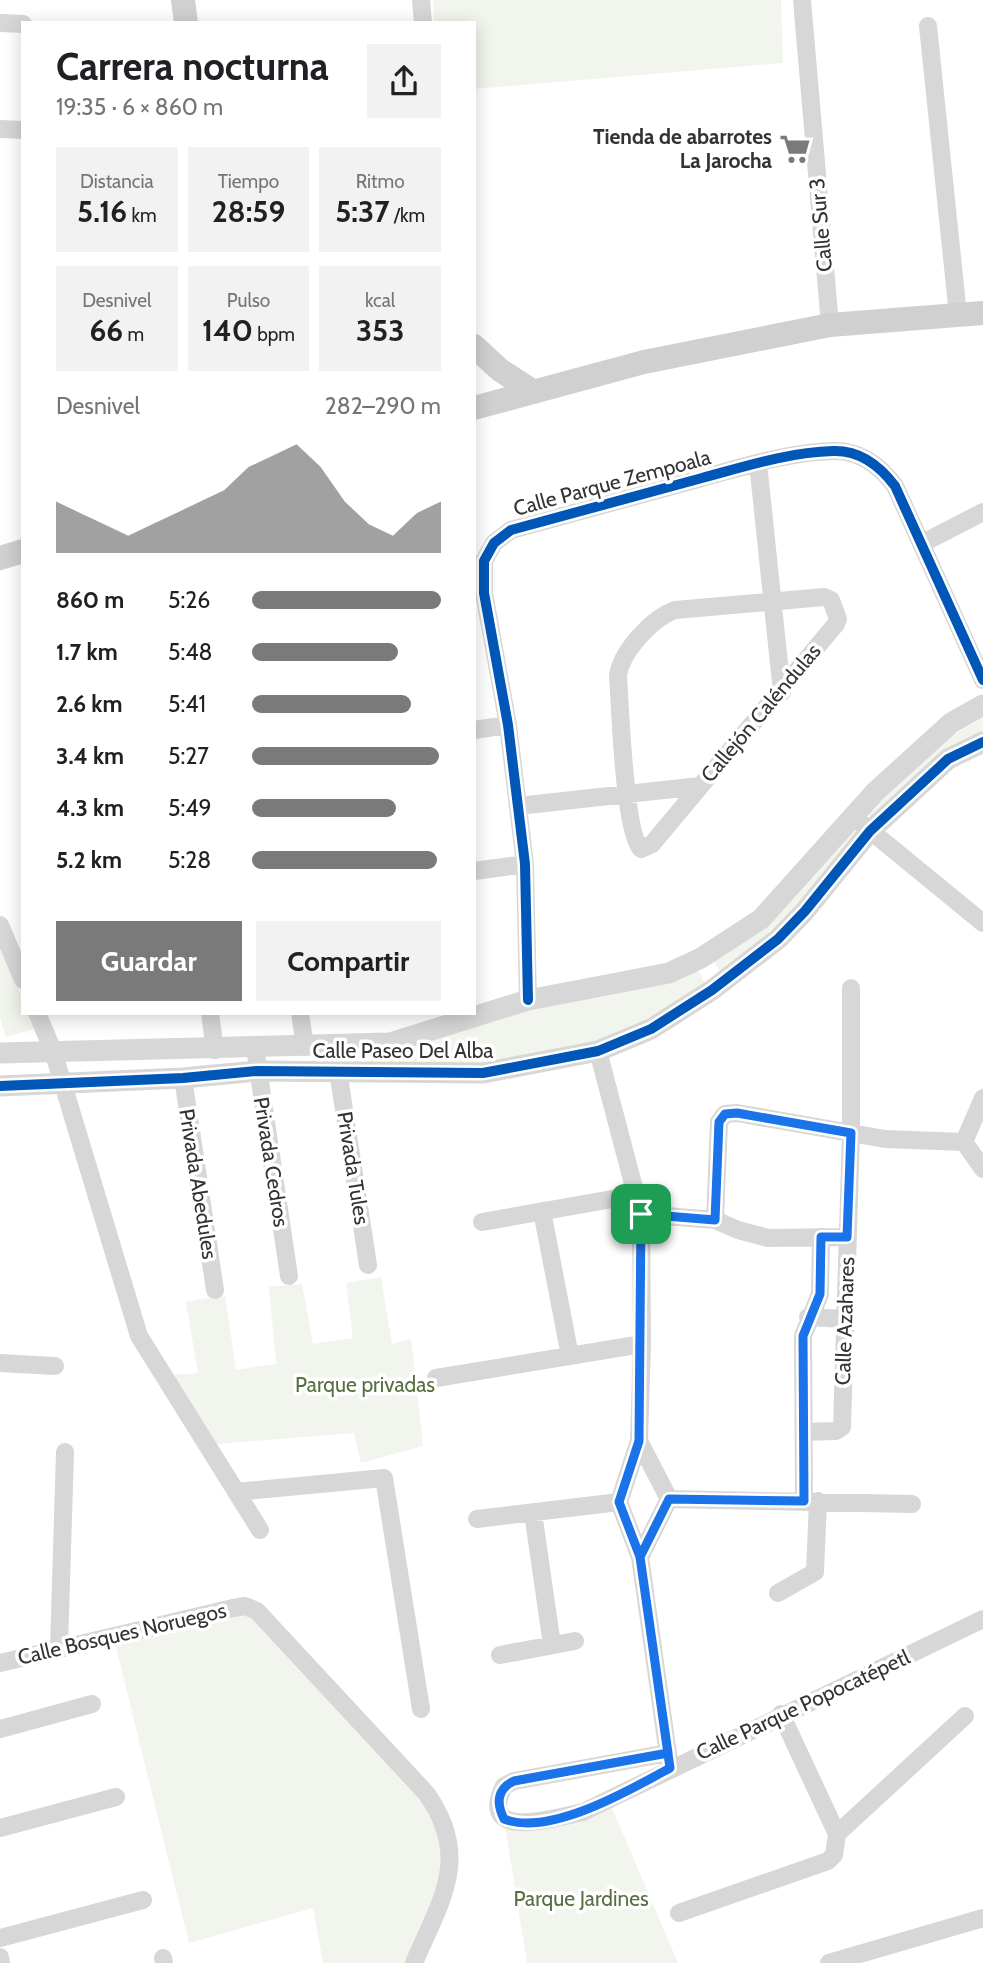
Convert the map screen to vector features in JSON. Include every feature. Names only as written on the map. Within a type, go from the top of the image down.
[{"type":"main road","points":[[183,0],[186,21]]},
{"type":"main road","points":[[476,407],[644,362],[830,325],[983,313]]},
{"type":"main road","points":[[476,348],[500,370],[534,392]]},
{"type":"main road","points":[[0,558],[21,552]]},
{"type":"street","points":[[421,0],[423,21]]},
{"type":"street","name":"Calle Sur 3","points":[[802,0],[830,325]]},
{"type":"street","points":[[0,23],[21,24]]},
{"type":"street","points":[[928,26],[958,315]]},
{"type":"street","points":[[0,129],[21,130]]},
{"type":"street","name":"Calle Parque Zempoala","points":[[528,1000],[525,864],[518,806],[508,725],[479,594],[484,562],[494,543],[510,530],[758,463],[834,451],[867,459],[884,470],[895,486],[983,680]]},
{"type":"street","points":[[758,463],[782,692]]},
{"type":"street","points":[[923,543],[983,512]]},
{"type":"street","name":"Callejón Caléndulas","points":[[827,597],[838,620],[782,692],[652,844],[641,849],[634,835],[628,793],[618,675],[620,661],[668,612],[773,599],[827,597]]},
{"type":"street","name":"Calle Paseo Del Alba","points":[[0,1054],[390,1043],[528,1000],[669,973],[701,958],[761,919],[853,816],[951,723],[983,705]]},
{"type":"street","points":[[476,730],[508,725]]},
{"type":"street","name":"Calle Paseo Del Alba","points":[[0,1086],[183,1078],[257,1071],[483,1073],[598,1051],[651,1029],[712,990],[778,939],[799,918],[870,831],[948,759],[983,742]]},
{"type":"street","points":[[518,806],[699,786]]},
{"type":"street","points":[[853,816],[983,923]]},
{"type":"street","points":[[476,871],[525,864]]},
{"type":"street","points":[[0,925],[21,975]]},
{"type":"street","points":[[701,958],[715,970],[712,990]]},
{"type":"street","name":"Calle Azahares","points":[[804,1432],[836,1432],[842,1427],[851,1133],[851,988]]},
{"type":"street","points":[[38,1015],[52,1051],[139,1336],[260,1530]]},
{"type":"street","points":[[209,1015],[215,1050]]},
{"type":"street","points":[[300,1015],[305,1047]]},
{"type":"street","name":"Privada Cedros","points":[[255,1048],[289,1276]]},
{"type":"street","points":[[598,1051],[641,1214],[642,1344],[639,1441],[619,1502],[640,1557],[669,1761]]},
{"type":"street","name":"Privada Tules","points":[[338,1071],[368,1265]]},
{"type":"street","name":"Privada Abedules","points":[[183,1078],[215,1290]]},
{"type":"street","points":[[964,1142],[983,1098]]},
{"type":"street","points":[[715,1220],[719,1122],[725,1114],[737,1113],[885,1139],[964,1142]]},
{"type":"street","points":[[964,1142],[983,1170]]},
{"type":"street","points":[[482,1222],[635,1195]]},
{"type":"street","points":[[542,1211],[570,1356]]},
{"type":"street","points":[[641,1214],[715,1220],[768,1238],[847,1237]]},
{"type":"street","points":[[778,1593],[815,1572],[804,1432],[803,1336],[808,1317],[820,1294],[821,1237]]},
{"type":"street","points":[[808,1317],[845,1319]]},
{"type":"street","points":[[436,1378],[642,1344]]},
{"type":"street","points":[[0,1363],[55,1366]]},
{"type":"street","points":[[639,1441],[669,1499]]},
{"type":"street","points":[[58,1647],[65,1452]]},
{"type":"street","points":[[627,1477],[649,1476],[659,1479]]},
{"type":"street","points":[[236,1492],[384,1478],[421,1709]]},
{"type":"street","points":[[669,1499],[912,1504]]},
{"type":"street","points":[[640,1557],[669,1499]]},
{"type":"street","points":[[477,1519],[619,1502]]},
{"type":"street","points":[[533,1513],[552,1645]]},
{"type":"street","name":"Calle Bosques Noruegos","points":[[0,1663],[58,1647],[245,1606],[257,1611],[426,1793],[441,1814],[452,1862],[449,1882],[414,1963]]},
{"type":"street","name":"Calle Parque Popocatépetl","points":[[669,1761],[514,1781],[504,1786],[499,1796],[499,1809],[504,1819],[524,1823],[583,1812],[669,1761],[781,1714],[983,1619]]},
{"type":"street","points":[[500,1655],[575,1641]]},
{"type":"street","points":[[0,1729],[92,1704]]},
{"type":"street","points":[[679,1913],[828,1861],[834,1855],[837,1834],[781,1714]]},
{"type":"street","points":[[837,1834],[964,1716]]},
{"type":"street","points":[[0,1828],[116,1797]]},
{"type":"street","points":[[0,1938],[143,1900]]},
{"type":"street","points":[[829,1963],[983,1918]]},
{"type":"street","points":[[0,1958],[1,1963]]},
{"type":"green space","points":[[433,0],[781,0],[783,63],[476,89],[476,21],[434,21]]},
{"type":"green space","points":[[983,717],[983,735],[875,823],[866,813],[944,741]]},
{"type":"green space","points":[[853,826],[863,835],[783,928],[722,975],[712,958]]},
{"type":"green space","points":[[0,940],[21,996],[21,1015],[28,1015],[34,1029],[6,1037],[0,1018]]},
{"type":"green space","points":[[698,969],[706,986],[644,1028],[556,1059],[483,1071],[372,1068],[371,1049]]},
{"type":"green space","name":"Parque privadas","points":[[381,1277],[392,1344],[411,1339],[423,1446],[361,1463],[354,1433],[217,1444],[170,1375],[198,1373],[186,1302],[225,1295],[236,1370],[276,1364],[269,1287],[302,1284],[313,1344],[353,1338],[346,1283]]},
{"type":"green space","points":[[245,1606],[426,1793],[452,1862],[414,1963],[323,1963],[313,1908],[189,1943],[113,1635]]},
{"type":"green space","name":"Parque Jardines","points":[[609,1801],[678,1963],[527,1963],[504,1819]]},
{"type":"cycle path","points":[[528,1000],[525,864],[508,725],[484,593],[484,561],[494,543],[511,530],[766,461],[816,452],[852,453],[876,466],[895,486],[983,680]]},
{"type":"cycle path","points":[[0,1086],[183,1078],[257,1071],[483,1073],[598,1051],[651,1029],[712,990],[778,939],[805,911],[870,831],[948,759],[983,742]]},
{"type":"place","name":"Tienda de abarrotes La Jarocha","points":[[795,149]]},
{"type":"route","points":[[641,1214],[642,1344],[639,1441],[619,1502],[640,1557],[668,1753],[514,1781],[504,1786],[499,1796],[499,1809],[504,1819],[516,1823],[583,1812],[670,1768],[640,1557],[669,1499],[804,1501],[803,1336],[808,1317],[820,1294],[821,1237],[847,1237],[851,1133],[737,1113],[725,1114],[719,1122],[715,1220],[641,1214]]}]
